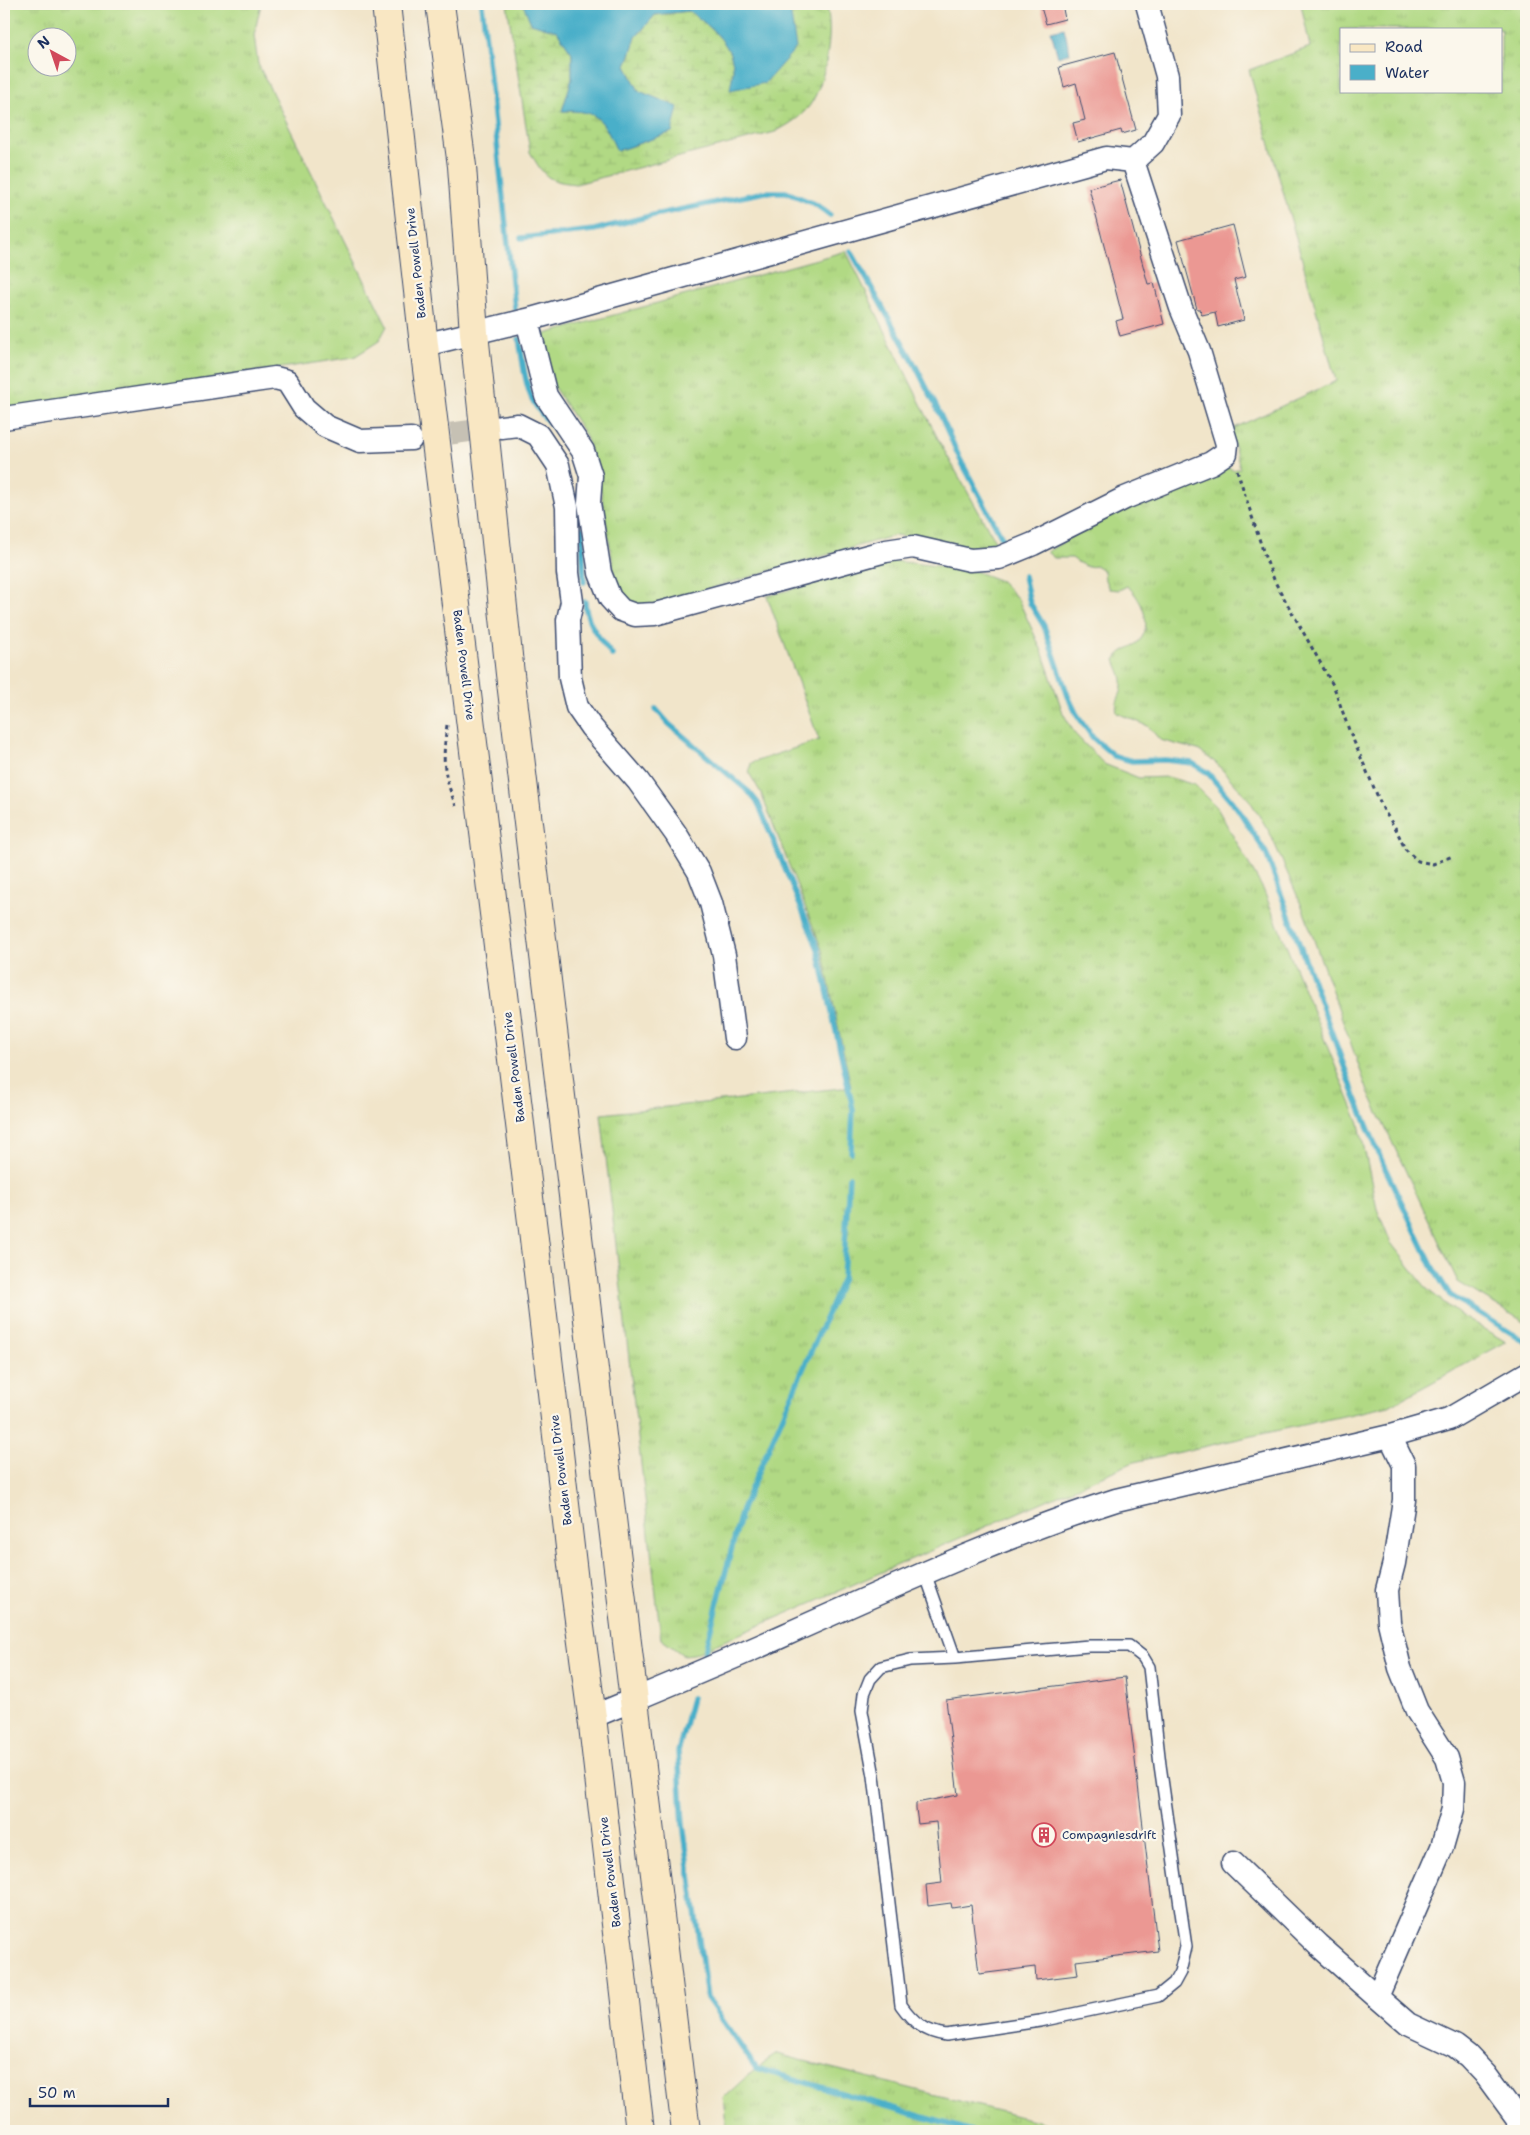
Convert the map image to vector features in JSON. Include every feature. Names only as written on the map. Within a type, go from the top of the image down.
[{"type":"main road","name":"Baden Powell Drive","points":[[386,4],[424,345],[530,1200],[640,2131]]},
{"type":"main road","points":[[440,4],[462,166],[474,333],[510,674],[686,2131]]},
{"type":"street","points":[[424,345],[527,320],[1106,158],[1133,161],[1153,143],[1169,115],[1167,76],[1147,4]]},
{"type":"street","points":[[527,320],[546,396],[583,451],[586,459],[591,476],[589,503],[600,573],[610,598],[621,610],[635,615],[655,614],[886,551],[913,547],[970,560],[999,558],[1033,544],[1125,498],[1211,463],[1226,453],[1227,444],[1199,351],[1181,308],[1133,161]]},
{"type":"street","points":[[4,418],[275,378],[287,381],[304,408],[325,426],[360,441],[411,438]]},
{"type":"street","points":[[501,427],[518,425],[538,436],[558,466],[567,507],[569,581],[572,602],[568,620],[570,678],[577,707],[591,727],[638,781],[676,834],[699,872],[711,902],[724,955],[735,1038]]},
{"type":"street","points":[[569,581],[590,595],[610,598]]},
{"type":"street","points":[[592,1717],[925,1572],[1073,1514],[1116,1500],[1390,1436],[1449,1419],[1526,1374]]},
{"type":"street","points":[[1377,1997],[1442,1847],[1453,1809],[1454,1782],[1447,1758],[1417,1711],[1400,1668],[1389,1622],[1387,1590],[1394,1563],[1404,1500],[1404,1465],[1390,1436]]},
{"type":"street","points":[[1233,1863],[1318,1945],[1408,2024],[1454,2046],[1468,2056],[1485,2074],[1526,2130]]},
{"type":"lane","points":[[925,1572],[955,1658]]},
{"type":"lane","points":[[1089,1646],[1129,1646],[1138,1651],[1149,1667],[1186,1947],[1180,1972],[1174,1983],[1158,1996],[1040,2020],[946,2035],[932,2033],[921,2028],[901,2005],[874,1776],[862,1711],[864,1694],[870,1680],[881,1667],[910,1660],[955,1658],[1089,1646]]},
{"type":"path","points":[[1226,453],[1237,470],[1275,582],[1334,687],[1349,730],[1380,802],[1406,849],[1418,861],[1433,864],[1453,856]]},
{"type":"green space","points":[[4,4],[261,4],[254,35],[258,64],[387,326],[379,341],[354,357],[4,410]]},
{"type":"green space","points":[[507,4],[523,4],[531,23],[557,31],[572,53],[572,79],[562,111],[585,112],[598,119],[603,124],[617,151],[672,132],[677,107],[639,91],[626,66],[636,37],[655,15],[689,11],[717,34],[732,58],[731,90],[790,9],[786,4],[826,4],[829,15],[829,44],[823,75],[813,101],[799,117],[775,132],[576,184],[566,183],[548,177],[539,168],[530,152]]},
{"type":"green space","points":[[1301,4],[1526,4],[1526,1323],[1458,1282],[1367,1089],[1303,909],[1270,833],[1250,801],[1216,763],[1198,750],[1160,740],[1148,726],[1117,713],[1116,708],[1122,689],[1122,682],[1115,660],[1120,653],[1139,641],[1145,628],[1144,612],[1137,597],[1127,586],[1119,590],[1109,589],[1104,571],[1097,566],[1088,567],[1072,558],[1054,558],[1047,552],[1111,512],[1226,466],[1233,470],[1240,468],[1230,430],[1336,381],[1249,70],[1310,47]]},
{"type":"green space","points":[[846,251],[940,443],[998,546],[985,549],[963,547],[896,535],[646,607],[626,603],[617,589],[601,491],[586,436],[554,387],[543,343],[545,334]]},
{"type":"green space","points":[[894,561],[972,570],[1001,581],[1018,599],[1042,651],[1063,713],[1075,734],[1104,764],[1139,778],[1168,777],[1195,785],[1216,806],[1263,889],[1359,1124],[1377,1209],[1391,1243],[1428,1290],[1460,1315],[1506,1342],[1389,1406],[1134,1462],[694,1654],[683,1655],[661,1639],[601,1114],[851,1087],[822,950],[761,793],[749,773],[751,763],[819,740],[767,596]]},
{"type":"green space","points":[[777,2054],[1076,2131],[727,2131],[723,2098],[756,2068]]},
{"type":"water","points":[[523,4],[786,4],[790,9],[796,48],[765,83],[730,90],[733,72],[732,58],[717,34],[689,11],[655,15],[636,37],[626,66],[639,91],[678,107],[672,132],[617,151],[603,124],[598,119],[585,112],[562,111],[572,79],[572,53],[557,31],[531,23]]},
{"type":"water","points":[[1064,28],[1070,53],[1058,57],[1051,31]]},
{"type":"building","points":[[1040,4],[1062,4],[1065,19],[1046,24]]},
{"type":"building","points":[[1115,52],[1136,130],[1122,134],[1121,130],[1078,142],[1073,123],[1085,120],[1076,83],[1064,87],[1059,67]]},
{"type":"building","points":[[1120,180],[1148,284],[1154,283],[1164,324],[1120,336],[1116,321],[1123,319],[1089,188]]},
{"type":"building","points":[[1233,225],[1246,277],[1234,280],[1244,320],[1218,327],[1215,312],[1202,315],[1200,309],[1197,309],[1178,240]]},
{"type":"building","name":"Compagniesdrift","points":[[1125,1677],[1158,1951],[1076,1961],[1078,1975],[1036,1980],[1035,1967],[979,1974],[971,1905],[952,1908],[951,1903],[928,1906],[926,1885],[942,1883],[936,1822],[918,1824],[916,1809],[916,1803],[958,1795],[946,1700]]},
{"type":"waterway","points":[[482,4],[515,309]]},
{"type":"waterway","points":[[521,238],[594,230],[654,215],[765,192],[786,192],[815,204],[830,215]]},
{"type":"waterway","points":[[851,251],[915,365],[960,459],[1005,543]]},
{"type":"waterway","points":[[519,339],[528,390],[547,421],[559,432]]},
{"type":"waterway","points":[[582,529],[584,582]]},
{"type":"waterway","points":[[1024,576],[1030,603],[1044,626],[1068,696],[1076,713],[1093,738],[1114,756],[1132,761],[1165,760],[1192,763],[1208,773],[1238,809],[1266,853],[1355,1096],[1384,1166],[1433,1268],[1450,1295],[1524,1341],[1526,1340]]},
{"type":"waterway","points":[[585,602],[591,624],[612,655]]},
{"type":"waterway","points":[[656,709],[669,724],[749,792],[758,803],[818,949],[853,1109],[851,1152]]},
{"type":"waterway","points":[[704,1655],[742,1509],[843,1278],[849,1177]]},
{"type":"waterway","points":[[692,1698],[678,1752],[683,1824],[707,1998],[756,2068],[971,2131]]},
{"type":"tunnel","points":[[418,438],[500,427]]},
{"type":"place","name":"Compagniesdrift","points":[[1044,1835]]}]
